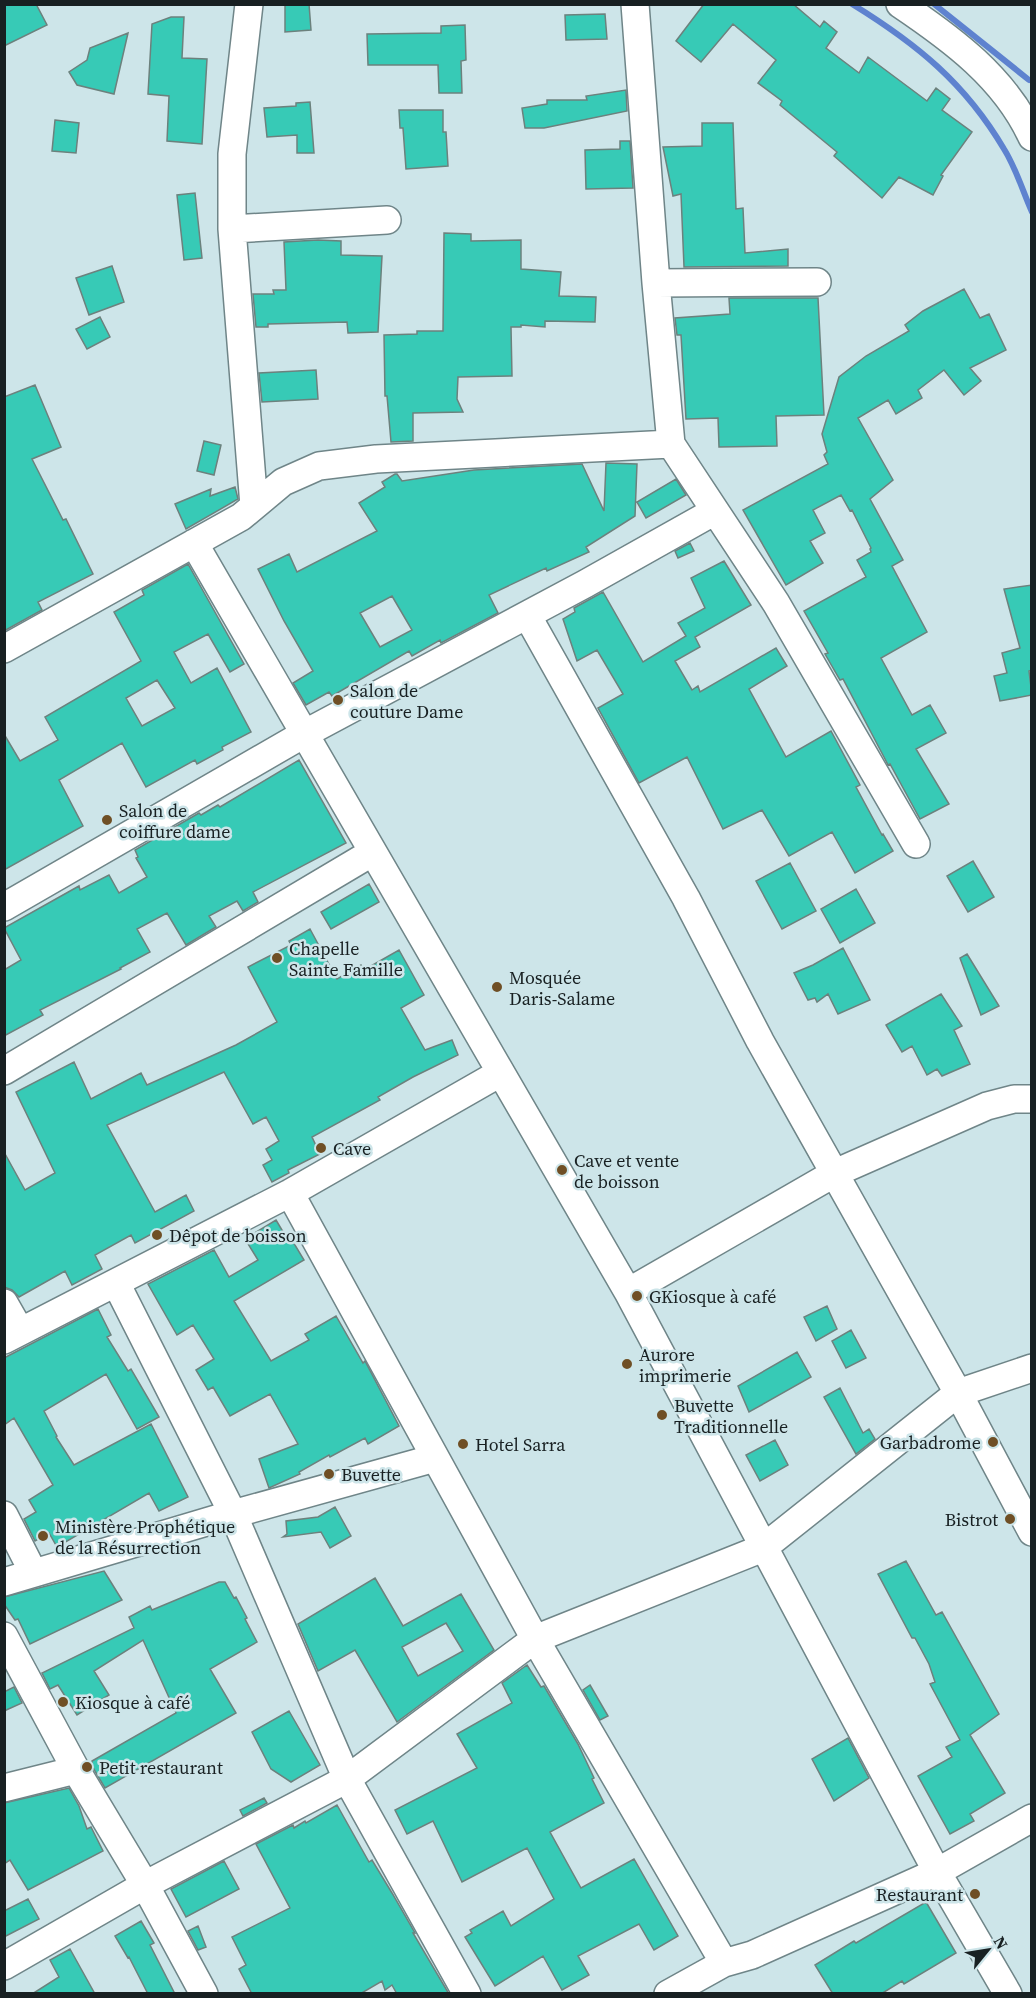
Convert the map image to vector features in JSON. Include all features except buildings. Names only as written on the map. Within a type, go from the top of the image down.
[{"type":"street","points":[[249,4],[232,154],[232,229],[254,506]]},
{"type":"street","points":[[635,4],[656,283],[671,444],[776,603],[916,844]]},
{"type":"street","points":[[900,4],[968,54],[1000,87],[1032,137]]},
{"type":"street","points":[[232,229],[387,220]]},
{"type":"street","points":[[656,283],[817,282]]},
{"type":"street","points":[[4,649],[241,517],[283,482],[319,466],[376,459],[671,444]]},
{"type":"street","points":[[4,907],[304,734],[715,511]]},
{"type":"street","points":[[194,543],[628,1292],[937,1872],[1008,1994]]},
{"type":"street","points":[[527,615],[686,898],[760,1041],[958,1393],[1032,1532]]},
{"type":"street","points":[[4,1071],[373,852]]},
{"type":"street","points":[[4,1303],[12,1336],[290,1193],[500,1073]]},
{"type":"street","points":[[628,1292],[835,1173],[987,1106],[1014,1099],[1032,1099]]},
{"type":"street","points":[[290,1193],[535,1639],[724,1963]]},
{"type":"street","points":[[116,1283],[233,1514],[347,1779],[467,1994]]},
{"type":"street","points":[[4,1966],[145,1885],[347,1779],[535,1639],[763,1548],[958,1393],[1032,1368]]},
{"type":"street","points":[[4,1582],[233,1514],[435,1458]]},
{"type":"street","points":[[4,1515],[33,1572]]},
{"type":"street","points":[[4,1636],[76,1770],[145,1885],[204,1994]]},
{"type":"street","points":[[4,1788],[76,1770]]},
{"type":"street","points":[[668,1994],[724,1963],[752,1955],[937,1872],[1032,1818]]},
{"type":"waterway","points":[[852,4],[918,50],[938,67],[973,104],[1008,156],[1032,212]]},
{"type":"waterway","points":[[934,4],[1029,80]]},
{"type":"place","name":"Salon de couture Dame","points":[[338,700]]},
{"type":"place","name":"Salon de coiffure dame","points":[[107,820]]},
{"type":"place","name":"Chapelle Sainte Famille","points":[[277,958]]},
{"type":"place","name":"Mosquée Daris-Salame","points":[[497,987]]},
{"type":"place","name":"Cave","points":[[321,1148]]},
{"type":"place","name":"Cave et vente de boisson","points":[[562,1170]]},
{"type":"place","name":"Dêpot de boisson","points":[[157,1235]]},
{"type":"place","name":"GKiosque à café","points":[[637,1296]]},
{"type":"place","name":"Aurore imprimerie","points":[[627,1364]]},
{"type":"place","name":"Buvette Traditionnelle","points":[[662,1415]]},
{"type":"place","name":"Garbadrome","points":[[993,1442]]},
{"type":"place","name":"Hotel Sarra","points":[[463,1444]]},
{"type":"place","name":"Buvette","points":[[329,1474]]},
{"type":"place","name":"Bistrot","points":[[1010,1519]]},
{"type":"place","name":"Ministère Prophétique de la Résurrection","points":[[43,1536]]},
{"type":"place","name":"Kiosque à café","points":[[63,1702]]},
{"type":"place","name":"Petit restaurant","points":[[87,1767]]},
{"type":"place","name":"Restaurant","points":[[975,1894]]}]
